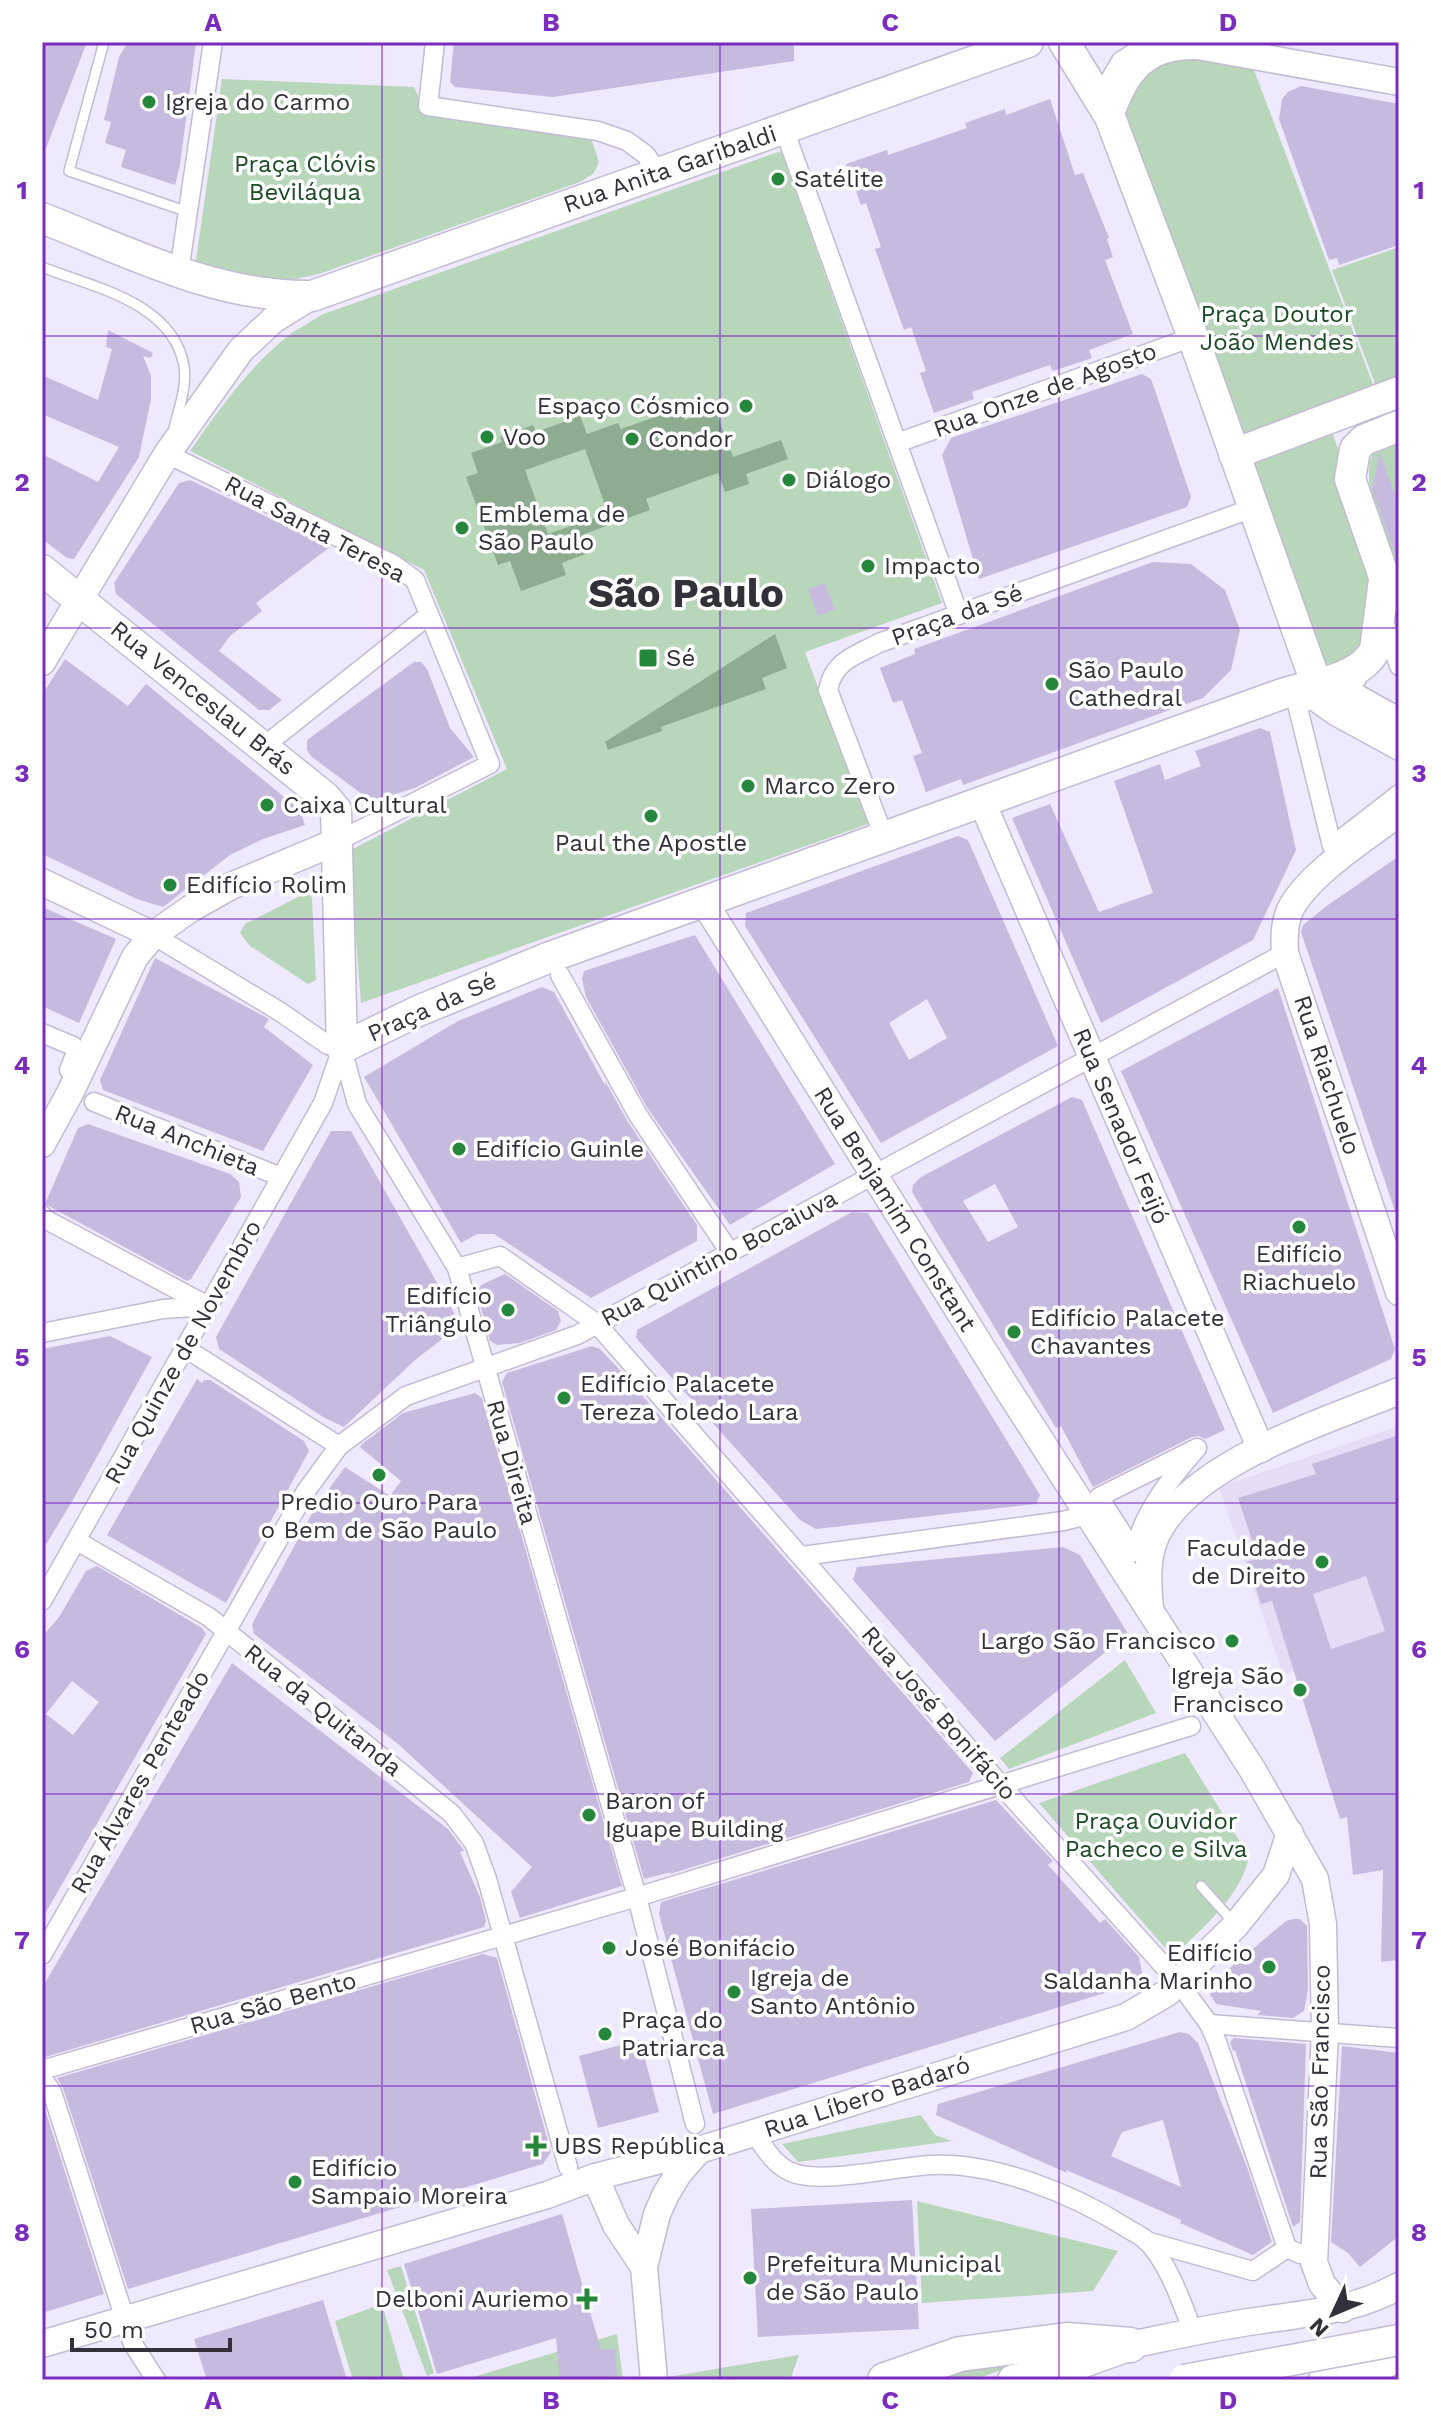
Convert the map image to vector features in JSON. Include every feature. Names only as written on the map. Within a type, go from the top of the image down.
[{"type":"highway","points":[[885,2380],[960,2354],[1067,2340],[1130,2345]]},
{"type":"highway","points":[[1326,2380],[1372,2367],[1399,2354]]},
{"type":"main road","name":"Rua Anita Garibaldi","points":[[312,296],[1028,42]]},
{"type":"main road","points":[[1064,42],[1110,117],[1193,337],[1316,683],[1343,703],[1399,733]]},
{"type":"main road","points":[[1110,117],[1123,82],[1131,70],[1168,46],[1178,44],[1211,45],[1399,82]]},
{"type":"main road","points":[[42,218],[179,272],[238,290],[312,296]]},
{"type":"main road","points":[[42,662],[167,454],[241,350],[273,320],[312,296]]},
{"type":"main road","points":[[1234,454],[1399,392]]},
{"type":"main road","points":[[1386,431],[1355,449],[1350,479],[1399,622]]},
{"type":"main road","name":"Rua Venceslau Brás","points":[[42,570],[333,804],[338,841]]},
{"type":"main road","name":"Praça da Sé","points":[[338,841],[342,1048],[418,1011],[550,957],[1282,694],[1348,674],[1370,660],[1375,650],[1384,580]]},
{"type":"main road","name":"Rua Senador Feijó","points":[[982,802],[1261,1449]]},
{"type":"main road","points":[[1327,868],[1399,813]]},
{"type":"main road","points":[[42,1144],[136,955],[153,935],[231,886],[338,841]]},
{"type":"main road","name":"Rua Riachuelo","points":[[1327,868],[1291,907],[1284,934],[1285,953],[1399,1292]]},
{"type":"main road","points":[[42,882],[153,935]]},
{"type":"main road","name":"Rua Benjamim Constant","points":[[704,902],[872,1175],[1088,1515]]},
{"type":"main road","points":[[1150,1612],[1147,1581],[1150,1552],[1166,1518],[1201,1484],[1261,1449],[1399,1391]]},
{"type":"main road","points":[[1088,1515],[1290,1833]]},
{"type":"main road","name":"Rua Líbero Badaró","points":[[42,2344],[547,2195],[697,2137],[754,2133],[1126,2017],[1159,1999],[1179,1983],[1236,1925],[1276,1875],[1290,1833]]},
{"type":"main road","name":"Rua São Francisco","points":[[1290,1833],[1315,1879],[1320,1899],[1325,2032],[1315,2249],[1317,2274],[1343,2309]]},
{"type":"main road","points":[[654,2380],[644,2269],[657,2214],[697,2137]]},
{"type":"main road","points":[[595,2177],[616,2225],[644,2269]]},
{"type":"main road","points":[[1013,2380],[1072,2366],[1130,2345],[1343,2309],[1399,2286]]},
{"type":"main road","points":[[1184,2380],[1399,2340]]},
{"type":"street","points":[[179,272],[213,42]]},
{"type":"street","points":[[435,42],[428,106],[598,131],[627,141],[646,155],[658,173]]},
{"type":"street","points":[[1080,42],[1107,85],[1121,61],[1150,42]]},
{"type":"street","points":[[784,129],[959,615]]},
{"type":"street","name":"Rua Onze de Agosto","points":[[897,443],[1193,337]]},
{"type":"street","name":"Rua Santa Teresa","points":[[167,454],[393,564],[415,580],[490,764],[338,841]]},
{"type":"street","name":"Praça da Sé","points":[[884,837],[828,690],[831,676],[839,664],[879,643],[1253,508]]},
{"type":"street","points":[[263,747],[429,615]]},
{"type":"street","points":[[1399,666],[1387,630],[1384,653],[1377,665],[1359,679],[1342,685],[1399,717]]},
{"type":"street","points":[[1282,694],[1327,868]]},
{"type":"street","points":[[1399,751],[1312,700],[1297,704],[1332,846],[1399,794]]},
{"type":"street","name":"Praça da Sé","points":[[153,935],[269,1005],[328,1045],[342,1048]]},
{"type":"street","name":"Rua Quintino Bocaiuva","points":[[339,1446],[406,1396],[577,1335],[1285,953]]},
{"type":"street","points":[[560,975],[638,1115],[729,1251]]},
{"type":"street","points":[[42,1033],[77,1050],[52,1112],[42,1128]]},
{"type":"street","name":"Rua Quinze de Novembro","points":[[42,1601],[323,1103],[342,1048]]},
{"type":"street","name":"Rua Direita","points":[[342,1048],[357,1104],[457,1268],[637,1897]]},
{"type":"street","name":"Rua Anchieta","points":[[94,1102],[281,1177]]},
{"type":"street","points":[[42,1215],[208,1306]]},
{"type":"street","name":"Rua José Bonifácio","points":[[457,1268],[500,1256],[596,1323],[1000,1784],[1179,1983],[1209,2024],[1220,2049],[1287,2248]]},
{"type":"street","points":[[42,1333],[119,1316],[208,1306]]},
{"type":"street","points":[[185,1348],[339,1446]]},
{"type":"street","name":"Rua Álvares Penteado","points":[[42,1955],[306,1491],[339,1446]]},
{"type":"street","points":[[1197,1448],[1159,1496],[1145,1521],[1134,1552],[1099,1497],[1197,1448]]},
{"type":"street","points":[[802,1556],[1088,1515]]},
{"type":"street","name":"Rua da Quitanda","points":[[77,1541],[209,1617],[452,1814],[474,1843],[504,1936]]},
{"type":"street","points":[[568,2167],[504,1936],[1191,1726]]},
{"type":"street","points":[[637,1897],[697,2137]]},
{"type":"street","name":"Rua São Bento","points":[[42,2070],[504,1936]]},
{"type":"street","points":[[1209,2024],[1399,2038]]},
{"type":"street","points":[[42,2078],[52,2092],[133,2344],[156,2380]]},
{"type":"street","points":[[754,2133],[780,2166],[808,2177],[932,2165],[971,2167],[1041,2186],[1111,2218],[1146,2241],[1253,2271],[1287,2248],[1300,2254],[1315,2249]]},
{"type":"street","points":[[1146,2241],[1172,2281],[1193,2332]]},
{"type":"lane","points":[[104,42],[69,171],[188,212]]},
{"type":"lane","points":[[42,267],[149,312],[161,322],[178,347],[184,367],[184,387],[167,454]]},
{"type":"lane","points":[[1201,1886],[1236,1925]]},
{"type":"shaded area","points":[[680,408],[685,420],[715,409],[733,457],[781,440],[788,459],[746,474],[749,484],[725,492],[718,473],[646,499],[650,510],[582,535],[588,553],[562,563],[566,575],[521,591],[510,561],[498,565],[466,477],[478,473],[471,453],[502,442],[500,437],[533,425],[536,432],[580,416],[587,434],[618,423],[621,429]],"holes":[[[585,449],[608,513],[548,534],[525,470]]]},
{"type":"shaded area","points":[[775,634],[787,668],[762,678],[766,689],[608,750],[605,742]]},
{"type":"shaded area","name":"Faculdade de Direito","points":[[1399,1426],[1399,1636],[1283,1675],[1219,1487]]},
{"type":"green space","name":"Praça Doutor João Mendes","points":[[1172,59],[1194,59],[1254,70],[1374,387],[1243,435],[1125,116],[1140,80]]},
{"type":"green space","name":"Praça Clóvis Beviláqua","points":[[222,79],[414,87],[427,116],[591,138],[599,162],[594,173],[580,182],[319,274],[282,282],[195,267]]},
{"type":"green space","points":[[781,151],[942,603],[805,652],[868,824],[361,1003],[349,851],[507,769],[424,570],[190,451],[257,364],[284,339],[321,315]]},
{"type":"green space","points":[[1399,247],[1399,377],[1376,386],[1332,270]]},
{"type":"green space","points":[[1332,432],[1340,455],[1334,481],[1373,592],[1367,646],[1326,671],[1254,462]]},
{"type":"green space","points":[[1399,433],[1399,592],[1373,505],[1369,471],[1376,450]]},
{"type":"green space","points":[[308,892],[312,898],[316,980],[308,984],[250,946],[240,933],[245,924]]},
{"type":"green space","points":[[1125,1660],[1156,1713],[1009,1769],[1000,1758]]},
{"type":"green space","name":"Praça Ouvidor Pacheco e Silva","points":[[1185,1753],[1249,1856],[1245,1871],[1229,1899],[1173,1957],[1039,1803]]},
{"type":"green space","points":[[921,2115],[935,2135],[952,2141],[798,2162],[782,2144]]},
{"type":"green space","points":[[917,2201],[1118,2251],[1093,2291],[922,2303]]},
{"type":"green space","points":[[401,2266],[434,2373],[427,2376],[387,2270]]},
{"type":"green space","points":[[382,2304],[404,2380],[353,2380],[335,2321]]},
{"type":"green space","points":[[617,2334],[623,2380],[463,2380]]},
{"type":"green space","points":[[1046,2354],[973,2380],[914,2380]]},
{"type":"green space","points":[[799,2355],[790,2380],[650,2380]]},
{"type":"building","points":[[42,42],[87,42],[43,156],[42,156]]},
{"type":"building","name":"Igreja do Carmo","points":[[128,42],[196,42],[175,185],[121,167],[126,150],[105,143],[111,122],[104,120],[119,57]]},
{"type":"building","points":[[454,42],[794,42],[794,61],[553,97],[455,87],[450,82]]},
{"type":"building","points":[[1301,86],[1399,104],[1399,245],[1339,265],[1337,258],[1329,260],[1279,119],[1282,99]]},
{"type":"building","points":[[1050,99],[1075,175],[1083,173],[1109,238],[1113,257],[1105,260],[1133,334],[1089,350],[1092,358],[1053,371],[1050,365],[972,392],[974,399],[934,413],[920,373],[926,371],[911,327],[904,330],[875,249],[881,247],[866,203],[861,205],[846,164],[887,150],[888,155],[967,128],[965,123],[1005,109],[1006,115]]},
{"type":"building","points":[[108,330],[153,353],[151,358],[143,356],[151,376],[151,399],[139,457],[74,559],[67,558],[42,539],[42,454],[98,482],[119,447],[42,414],[42,375],[98,400],[112,349],[106,347]]},
{"type":"building","points":[[1142,374],[1151,379],[1158,399],[1191,497],[1187,507],[979,579],[942,455],[951,438]]},
{"type":"building","points":[[1380,453],[1399,506],[1399,559],[1372,488]]},
{"type":"building","points":[[190,480],[330,547],[256,603],[262,611],[230,636],[219,651],[282,700],[269,710],[259,710],[116,594],[114,583],[179,483]]},
{"type":"building","name":"São Paulo Cathedral","points":[[1153,562],[1191,564],[1225,590],[1240,630],[1231,670],[1203,698],[963,785],[961,779],[926,792],[913,756],[922,753],[902,700],[893,703],[880,668],[915,654],[914,649]]},
{"type":"building","points":[[825,583],[835,609],[818,616],[808,589]]},
{"type":"building","points":[[65,659],[128,706],[146,684],[300,810],[305,825],[263,839],[230,855],[163,907],[137,899],[42,854],[42,695]]},
{"type":"building","points":[[414,662],[421,662],[427,669],[450,728],[474,757],[415,788],[379,799],[366,797],[312,757],[307,750],[307,740]]},
{"type":"building","points":[[1260,728],[1270,732],[1296,850],[1253,940],[1101,1023],[1012,818],[1050,804],[1099,912],[1153,893],[1114,781],[1160,764],[1165,780],[1201,766],[1195,751]]},
{"type":"building","points":[[958,836],[968,840],[1058,1046],[881,1143],[745,926],[746,913]],"holes":[[[927,999],[947,1038],[909,1060],[889,1023]]]},
{"type":"building","points":[[1399,856],[1399,1213],[1396,1214],[1301,932],[1303,925],[1328,905]]},
{"type":"building","points":[[42,907],[116,939],[79,1023],[42,1006]]},
{"type":"building","points":[[695,935],[835,1164],[730,1225],[648,1109],[586,997],[582,979],[584,971]]},
{"type":"building","points":[[155,958],[269,1019],[264,1027],[313,1065],[263,1151],[103,1090],[100,1080]]},
{"type":"building","points":[[542,987],[554,992],[606,1087],[605,1081],[628,1122],[697,1225],[697,1241],[591,1298],[494,1234],[477,1234],[461,1243],[364,1077],[458,1021]]},
{"type":"building","points":[[1278,988],[1395,1349],[1391,1359],[1273,1413],[1121,1071]]},
{"type":"building","points":[[1072,1097],[1082,1100],[1225,1430],[1205,1439],[1192,1437],[1093,1487],[1061,1426],[1056,1428],[912,1192],[913,1185],[921,1177]],"holes":[[[995,1184],[1018,1227],[988,1242],[963,1201]]]},
{"type":"building","points":[[88,1124],[230,1174],[239,1182],[241,1197],[191,1279],[187,1281],[45,1204],[78,1128]]},
{"type":"building","points":[[331,1131],[351,1131],[457,1318],[454,1330],[415,1360],[344,1427],[323,1417],[219,1349],[216,1337]]},
{"type":"building","points":[[852,1212],[868,1213],[1040,1495],[1036,1504],[816,1529],[800,1520],[636,1338],[637,1330]]},
{"type":"building","points":[[505,1274],[558,1311],[561,1321],[556,1330],[520,1343],[497,1345],[490,1341],[477,1293],[481,1285]]},
{"type":"building","points":[[110,1336],[152,1357],[42,1551],[42,1349]]},
{"type":"building","points":[[592,1346],[600,1349],[619,1369],[973,1773],[969,1782],[670,1874],[644,1879],[502,1382],[507,1373]]},
{"type":"building","points":[[197,1379],[202,1383],[210,1380],[304,1441],[309,1451],[226,1603],[107,1535]]},
{"type":"building","points":[[475,1393],[482,1398],[622,1886],[520,1918],[511,1892],[532,1867],[398,1744],[254,1634],[252,1624],[315,1508],[345,1467],[390,1496],[401,1481],[360,1447],[362,1444],[403,1413]]},
{"type":"building","points":[[1399,1435],[1399,1960],[1381,1962],[1383,1870],[1353,1875],[1347,1817],[1340,1819],[1272,1601],[1261,1604],[1247,1562],[1258,1558],[1238,1498],[1316,1474],[1312,1464]],"holes":[[[1366,1576],[1385,1631],[1331,1649],[1313,1594]]]},
{"type":"building","points":[[1063,1547],[1080,1555],[1128,1634],[995,1741],[853,1580],[857,1567]]},
{"type":"building","points":[[97,1566],[202,1628],[206,1634],[42,1919],[42,1637],[59,1617],[86,1571]],"holes":[[[72,1681],[99,1702],[73,1735],[46,1714]]]},
{"type":"building","points":[[232,1663],[448,1829],[464,1851],[460,1852],[480,1897],[486,1921],[484,1927],[42,2058],[42,1988]]},
{"type":"building","points":[[996,1800],[1053,1861],[1048,1865],[1100,1923],[1105,1919],[1139,1957],[1142,1973],[1137,1983],[713,2114],[659,1914],[661,1902]]},
{"type":"building","name":"Edifício Saldanha Marinho","points":[[1300,1919],[1307,1926],[1308,1989],[1304,2011],[1293,2018],[1257,2015],[1261,2011],[1216,2004],[1210,1995],[1214,1981],[1286,1921]]},
{"type":"building","points":[[483,1954],[497,1958],[551,2152],[543,2164],[128,2289],[63,2088],[57,2078]]},
{"type":"building","points":[[1180,2032],[1189,2034],[1198,2043],[1247,2167],[1272,2242],[1253,2255],[1116,2191],[1066,2170],[1067,2173],[936,2115],[938,2104]],"holes":[[[1163,2120],[1181,2187],[1111,2156],[1122,2132]]]},
{"type":"building","points":[[1234,2038],[1306,2044],[1300,2222],[1293,2227],[1230,2042]]},
{"type":"building","points":[[640,2040],[659,2112],[598,2128],[579,2056]]},
{"type":"building","points":[[1342,2046],[1399,2053],[1399,2236],[1360,2267],[1348,2253],[1331,2242]]},
{"type":"building","points":[[42,2100],[104,2294],[42,2313]]},
{"type":"building","points":[[912,2200],[919,2329],[758,2337],[751,2209]]},
{"type":"building","points":[[562,2214],[601,2350],[615,2349],[617,2376],[560,2380],[556,2338],[437,2374],[404,2264]]},
{"type":"building","points":[[323,2300],[347,2380],[207,2380],[194,2339]]},
{"type":"place","name":"Igreja do Carmo","points":[[149,102]]},
{"type":"place","name":"Satélite","points":[[778,179]]},
{"type":"place","name":"Espaço Cósmico","points":[[746,406]]},
{"type":"place","name":"Voo","points":[[487,437]]},
{"type":"place","name":"Condor","points":[[632,439]]},
{"type":"place","name":"Diálogo","points":[[789,480]]},
{"type":"place","name":"Emblema de São Paulo","points":[[462,528]]},
{"type":"place","name":"Impacto","points":[[868,566]]},
{"type":"place","name":"Sé","points":[[648,658]]},
{"type":"place","name":"São Paulo Cathedral","points":[[1052,684]]},
{"type":"place","name":"Marco Zero","points":[[748,786]]},
{"type":"place","name":"Caixa Cultural","points":[[267,805]]},
{"type":"place","name":"Paul the Apostle","points":[[651,816]]},
{"type":"place","name":"Edifício Rolim","points":[[170,885]]},
{"type":"place","name":"Edifício Guinle","points":[[459,1149]]},
{"type":"place","name":"Edifício Riachuelo","points":[[1299,1227]]},
{"type":"place","name":"Edifício Triângulo","points":[[508,1310]]},
{"type":"place","name":"Edifício Palacete Chavantes","points":[[1014,1332]]},
{"type":"place","name":"Edifício Palacete Tereza Toledo Lara","points":[[564,1398]]},
{"type":"place","name":"Predio Ouro Para o Bem de São Paulo","points":[[379,1475]]},
{"type":"place","name":"Faculdade de Direito","points":[[1322,1562]]},
{"type":"place","name":"Largo São Francisco","points":[[1232,1641]]},
{"type":"place","name":"Igreja São Francisco","points":[[1300,1690]]},
{"type":"place","name":"Baron of Iguape Building","points":[[589,1815]]},
{"type":"place","name":"José Bonifácio","points":[[609,1948]]},
{"type":"place","name":"Edifício Saldanha Marinho","points":[[1269,1967]]},
{"type":"place","name":"Igreja de Santo Antônio","points":[[734,1992]]},
{"type":"place","name":"Praça do Patriarca","points":[[605,2034]]},
{"type":"place","name":"UBS República","points":[[536,2146]]},
{"type":"place","name":"Edifício Sampaio Moreira","points":[[295,2182]]},
{"type":"place","name":"Prefeitura Municipal de São Paulo","points":[[750,2278]]},
{"type":"place","name":"Delboni Auriemo","points":[[587,2299]]},
{"type":"district","name":"São Paulo","points":[[686,593]]}]
